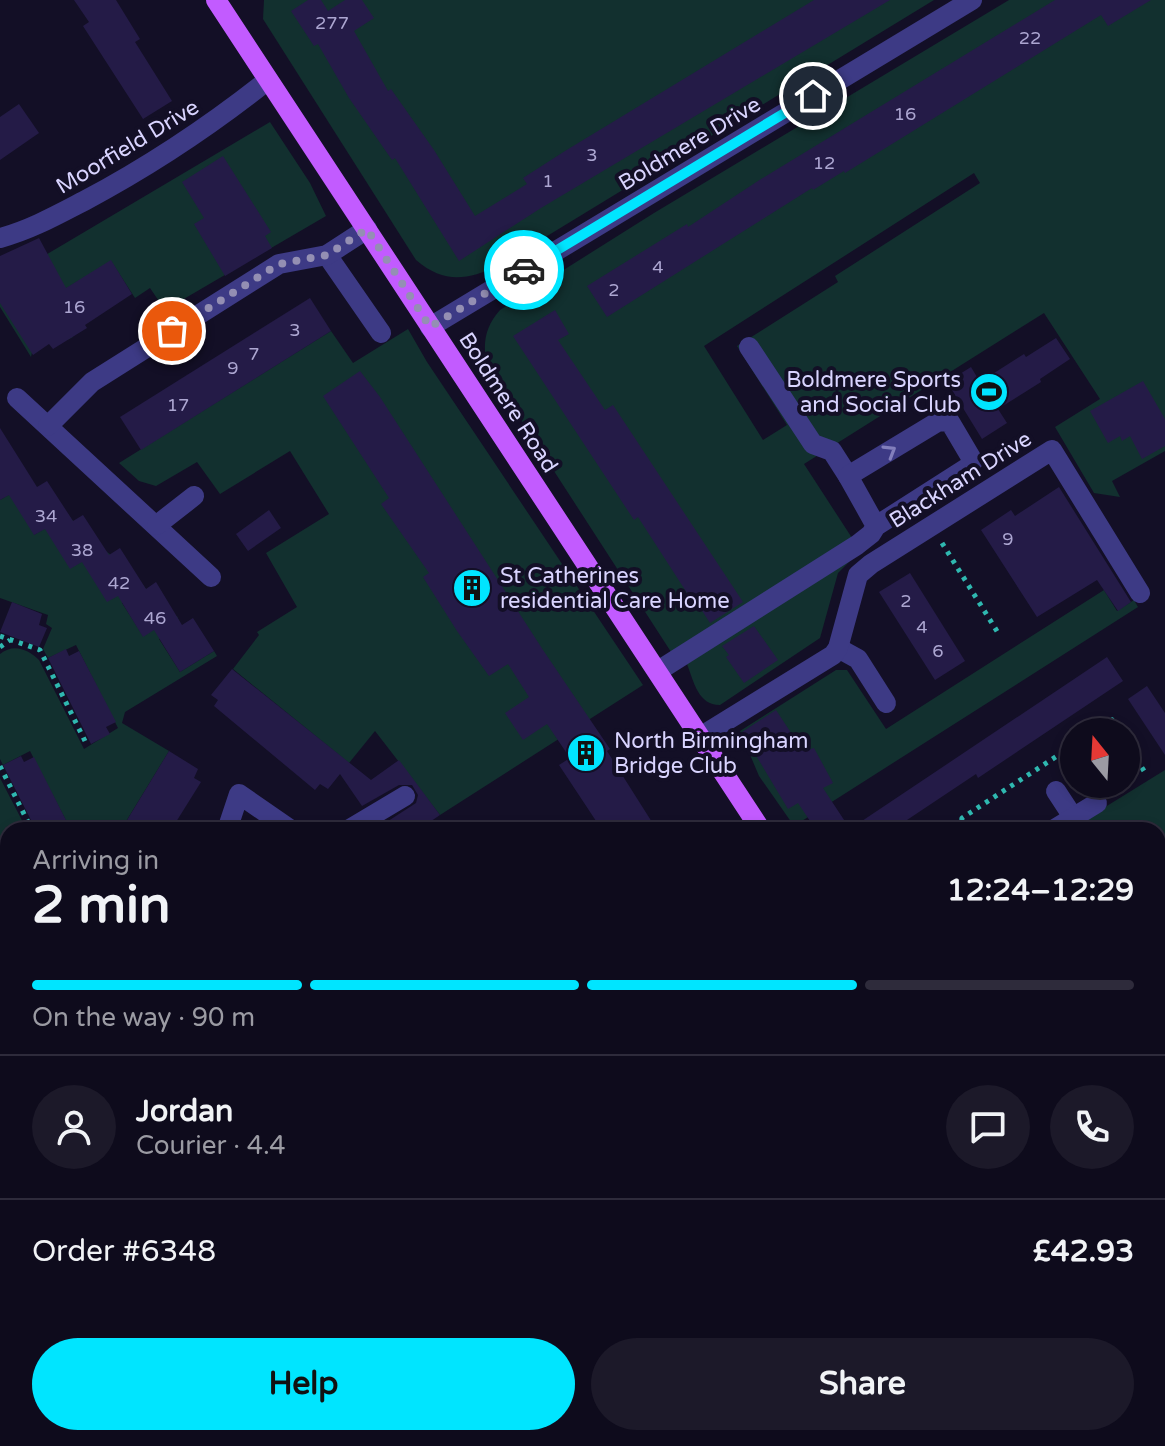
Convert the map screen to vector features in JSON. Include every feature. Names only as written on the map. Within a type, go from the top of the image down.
[{"type":"main road","name":"Boldmere Road","points":[[220,1],[268,80],[756,822]]},
{"type":"street","name":"Boldmere Drive","points":[[430,327],[972,0]]},
{"type":"street","name":"Moorfield Drive","points":[[0,238],[41,223],[139,172],[211,125],[268,80]]},
{"type":"street","points":[[48,426],[92,382],[279,264],[327,255],[367,229]]},
{"type":"street","points":[[327,255],[381,333]]},
{"type":"street","points":[[749,347],[813,444],[832,451],[876,526]]},
{"type":"street","points":[[17,398],[211,577]]},
{"type":"street","points":[[658,671],[857,545],[876,526],[970,466],[973,461],[950,422],[945,420],[848,476]]},
{"type":"street","name":"Blackham Drive","points":[[838,648],[858,575],[1052,450],[1140,593]]},
{"type":"street","points":[[157,525],[194,496]]},
{"type":"street","points":[[700,737],[833,655],[838,648],[858,659],[886,703]]},
{"type":"street","points":[[1056,791],[1073,817]]},
{"type":"street","points":[[230,822],[239,794],[279,822]]},
{"type":"street","points":[[361,822],[405,796]]},
{"type":"street","points":[[1065,822],[1097,803]]},
{"type":"path","points":[[931,526],[1000,636]]},
{"type":"path","points":[[0,636],[40,650],[85,741]]},
{"type":"path","points":[[0,647],[10,640]]},
{"type":"path","points":[[961,822],[962,818],[1060,754]]},
{"type":"path","points":[[1140,765],[1144,771]]},
{"type":"path","points":[[0,766],[28,822]]},
{"type":"green space","points":[[264,0],[934,0],[498,266],[466,277],[456,277],[436,273],[416,260],[263,19]]},
{"type":"green space","points":[[1009,0],[1165,0],[1165,451],[1112,481],[1120,497],[1094,493],[1055,427],[1100,399],[1044,313],[804,464],[854,541],[673,655],[488,369],[485,353],[488,331],[500,310],[654,213]],"holes":[[[974,173],[980,183],[835,276],[838,282],[737,346],[787,425],[763,440],[704,346]]]},
{"type":"green space","points":[[270,122],[310,183],[326,216],[165,310],[150,288],[135,298],[111,261],[99,314],[78,281],[49,299],[73,337],[67,340],[43,302],[31,357],[0,307],[0,282]]},
{"type":"green space","points":[[408,329],[643,685],[440,815],[375,731],[349,763],[233,669],[259,635],[257,632],[297,607],[266,553],[329,514],[290,451],[220,494],[197,462],[156,486],[139,481],[119,463],[331,331],[353,363]]},
{"type":"green space","points":[[32,481],[34,535],[68,514],[85,534],[129,570],[146,589],[122,603],[143,636],[177,616],[179,621],[159,639],[180,672],[214,651],[217,656],[125,712],[122,723],[169,751],[126,822],[67,822],[30,751],[3,765],[0,759],[0,654],[10,649],[25,650],[39,660],[84,749],[118,728],[76,645],[48,658],[43,649],[52,628],[46,624],[48,615],[0,598],[0,500]]},
{"type":"green space","points":[[860,551],[838,573],[820,638],[720,705],[702,697],[687,664]]},
{"type":"green space","points":[[1104,590],[1117,611],[1134,600],[1138,607],[800,822],[791,822],[759,776],[740,731],[836,670],[847,670],[886,729]]},
{"type":"green space","points":[[1165,770],[1165,822],[1081,822],[1120,798],[1140,798],[1140,785]]},
{"type":"green space","points":[[0,778],[23,822],[0,822]]},
{"type":"building","points":[[74,0],[116,0],[140,39],[135,42],[172,101],[143,119],[83,26],[89,22]]},
{"type":"building","points":[[308,0],[321,0],[328,11],[345,0],[362,0],[374,18],[354,31],[388,91],[391,89],[434,150],[475,216],[527,184],[523,178],[565,151],[814,0],[890,0],[541,208],[459,261],[395,158],[392,160],[349,98],[318,44],[314,46],[291,11]]},
{"type":"building","points":[[1055,0],[1151,0],[1108,26],[1101,15],[845,173],[812,188],[607,317],[587,286]]},
{"type":"building","points":[[19,104],[39,133],[0,160],[0,117]]},
{"type":"building","points":[[223,156],[271,232],[265,236],[272,248],[225,276],[194,224],[204,218],[182,182]]},
{"type":"building","points":[[39,238],[66,288],[111,260],[132,294],[53,349],[49,344],[33,355],[0,303],[0,256]]},
{"type":"building","points":[[310,298],[331,331],[141,450],[120,417]]},
{"type":"building","points":[[555,310],[569,334],[558,340],[605,410],[613,405],[743,602],[710,623],[701,609],[698,610],[638,517],[634,520],[513,336]]},
{"type":"building","name":"Boldmere Sports and Social Club","points":[[1056,338],[1070,359],[998,409],[1007,423],[982,439],[947,382],[971,367],[980,382]]},
{"type":"building","points":[[360,371],[610,749],[607,751],[652,822],[597,822],[559,765],[570,758],[547,724],[523,740],[505,713],[529,697],[508,664],[489,676],[457,631],[423,577],[429,573],[381,504],[389,498],[323,396]]},
{"type":"building","points":[[1143,381],[1165,419],[1165,446],[1142,459],[1130,436],[1122,441],[1120,436],[1108,443],[1090,411]]},
{"type":"building","points":[[0,428],[37,487],[47,481],[73,521],[83,515],[109,555],[120,548],[146,589],[156,582],[182,625],[193,618],[214,651],[180,672],[154,630],[143,637],[118,596],[107,602],[82,562],[70,569],[45,529],[34,535],[9,495],[0,500]]},
{"type":"building","points":[[1059,487],[1131,602],[1118,611],[1097,580],[1037,617],[981,530],[1011,510],[1015,516]]},
{"type":"building","points":[[269,510],[281,528],[248,551],[236,534]]},
{"type":"building","points":[[910,573],[965,661],[935,680],[879,592]]},
{"type":"building","points":[[12,602],[42,614],[39,625],[47,628],[39,647],[0,632]]},
{"type":"building","points":[[754,626],[778,660],[744,683],[722,646]]},
{"type":"building","points":[[66,649],[69,656],[79,651],[116,722],[106,727],[110,734],[91,744],[48,658]]},
{"type":"building","points":[[1107,657],[1123,681],[1068,718],[1060,718],[1060,723],[978,778],[976,774],[904,822],[860,822]]},
{"type":"building","points":[[232,669],[371,780],[399,760],[440,815],[430,822],[387,822],[416,803],[418,795],[412,785],[399,785],[362,806],[340,774],[328,789],[320,784],[315,790],[214,706],[218,700],[211,695]]},
{"type":"building","points":[[1147,686],[1165,713],[1165,755],[1128,699]]},
{"type":"building","points":[[776,710],[803,751],[814,748],[833,783],[823,788],[845,822],[811,822],[798,803],[788,809],[742,732]]},
{"type":"building","points":[[169,751],[198,769],[194,778],[201,782],[176,822],[126,822]]},
{"type":"building","points":[[21,756],[24,762],[34,757],[67,822],[32,822],[3,765]]},
{"type":"way so far","points":[[172,331],[279,264],[327,255],[367,229],[430,327],[524,270]]},
{"type":"place","name":"Boldmere Sports and Social Club","points":[[989,392]]},
{"type":"place","name":"St Catherines residential Care Home","points":[[472,588]]},
{"type":"place","name":"North Birmingham Bridge Club","points":[[586,753]]},
{"type":"route","points":[[524,270],[813,96]]}]
